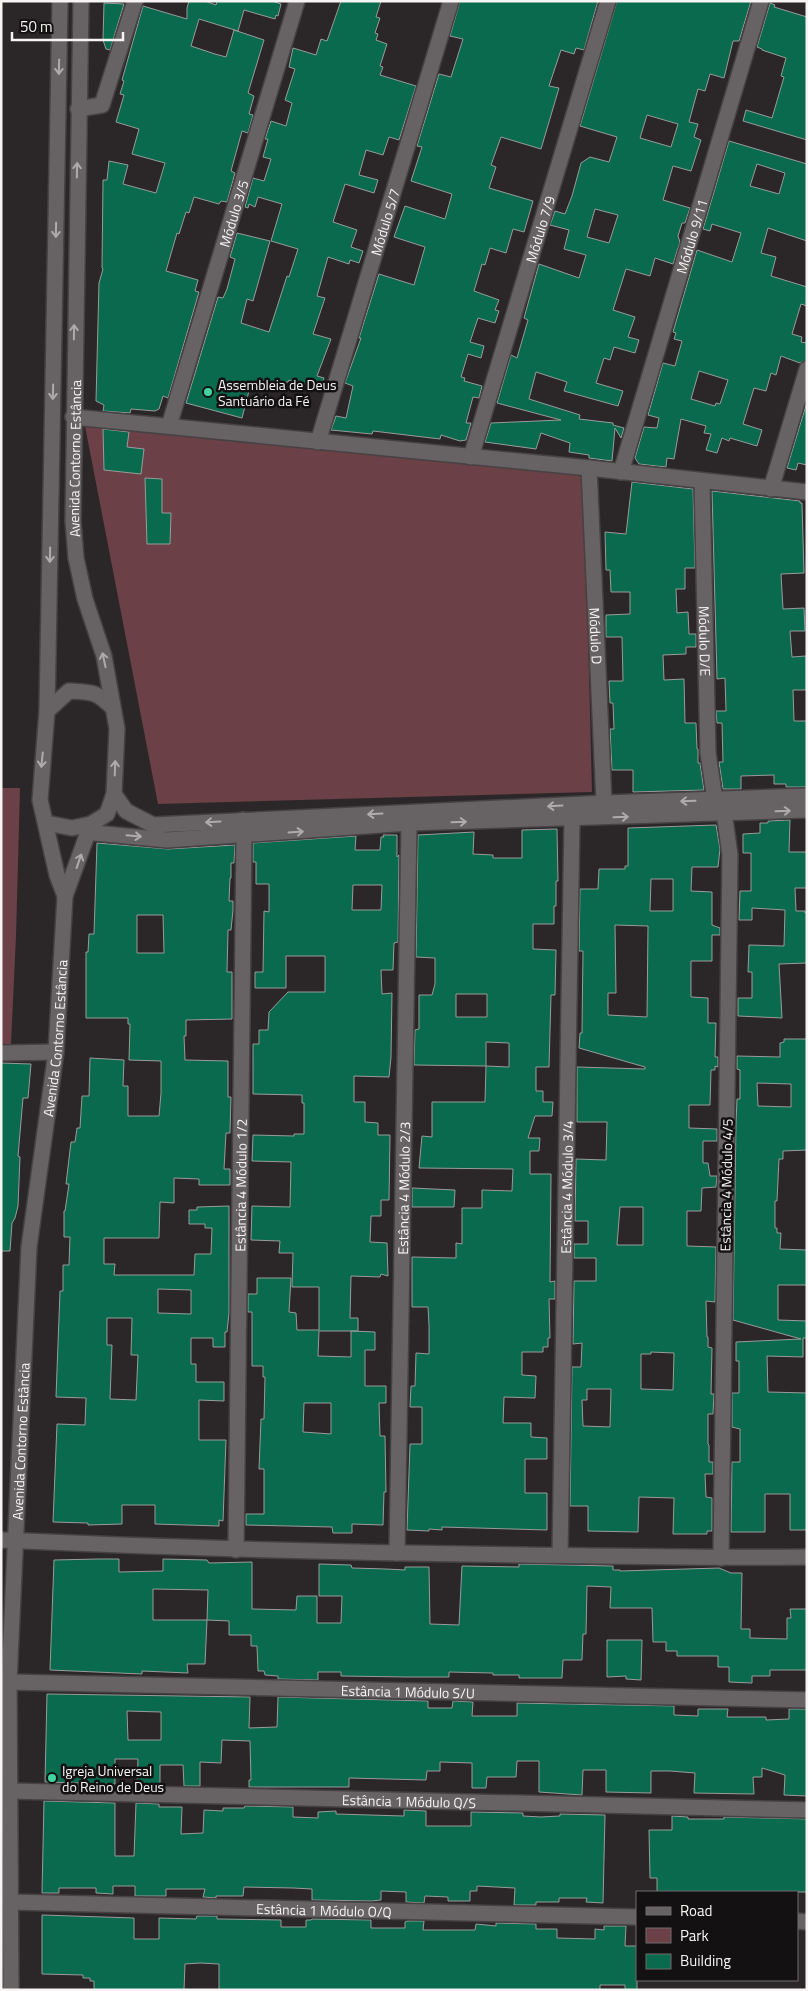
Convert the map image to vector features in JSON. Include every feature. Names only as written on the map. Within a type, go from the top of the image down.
[{"type":"street","name":"Avenida Contorno Estância","points":[[60,1],[47,711],[40,800],[56,875],[65,896]]},
{"type":"street","name":"Avenida Contorno Estância","points":[[11,1990],[9,1540],[29,1247],[56,1052],[65,896],[91,824],[107,814],[114,794],[117,729],[104,656],[85,599],[76,558],[72,521],[81,1]]},
{"type":"street","points":[[78,109],[102,105],[136,1]]},
{"type":"street","name":"Módulo 3/5","points":[[169,426],[297,1]]},
{"type":"street","name":"Módulo 5/7","points":[[318,442],[451,1]]},
{"type":"street","name":"Módulo 7/9","points":[[471,457],[608,1]]},
{"type":"street","name":"Módulo 9/11","points":[[621,472],[760,1]]},
{"type":"street","points":[[770,489],[807,369]]},
{"type":"street","points":[[73,417],[589,468],[702,482],[807,492]]},
{"type":"street","name":"Módulo D","points":[[589,468],[604,803]]},
{"type":"street","name":"Módulo D/E","points":[[702,482],[708,753],[715,800]]},
{"type":"street","points":[[47,711],[69,691],[88,692],[101,696],[113,708]]},
{"type":"street","points":[[114,794],[126,811],[153,825],[244,828],[807,810]]},
{"type":"street","points":[[46,823],[72,828],[91,824],[95,833],[167,840],[244,828],[604,803],[807,796]]},
{"type":"street","points":[[715,800],[724,812]]},
{"type":"street","points":[[572,819],[577,814],[597,810],[604,803]]},
{"type":"street","name":"Estância 4 Módulo 4/5","points":[[721,1558],[730,855],[724,812]]},
{"type":"street","name":"Estância 4 Módulo 3/4","points":[[560,1555],[572,819]]},
{"type":"street","name":"Estância 4 Módulo 2/3","points":[[397,1553],[409,823]]},
{"type":"street","name":"Estância 4 Módulo 1/2","points":[[236,1550],[244,828]]},
{"type":"street","points":[[1,1052],[56,1052]]},
{"type":"street","points":[[9,1540],[236,1550],[721,1558],[807,1556]]},
{"type":"street","name":"Estância 1 Módulo S/U","points":[[9,1682],[807,1700]]},
{"type":"street","name":"Estância 1 Módulo Q/S","points":[[10,1791],[807,1810]]},
{"type":"street","name":"Estância 1 Módulo O/Q","points":[[10,1902],[636,1918]]},
{"type":"green space","points":[[85,426],[584,474],[592,792],[158,804]]},
{"type":"green space","points":[[1,788],[20,788],[11,1044],[1,1044]]},
{"type":"building","points":[[189,1],[205,1],[216,5],[217,1],[272,1],[281,4],[278,16],[276,15],[275,19],[244,10],[238,31],[199,19],[191,46],[215,54],[226,57],[234,30],[264,40],[248,93],[254,96],[249,114],[253,115],[248,133],[242,131],[231,171],[235,173],[227,202],[221,201],[219,204],[194,197],[189,213],[186,212],[179,234],[177,233],[166,271],[198,280],[195,291],[199,292],[168,398],[163,396],[159,409],[155,411],[131,409],[130,413],[103,411],[104,405],[96,401],[99,283],[103,269],[103,180],[107,180],[109,161],[128,165],[123,184],[156,193],[165,163],[132,154],[139,129],[116,122],[124,95],[120,94],[124,81],[122,80],[143,6],[187,19]]},
{"type":"building","points":[[341,1],[381,1],[376,17],[380,18],[375,33],[378,34],[376,40],[387,44],[380,66],[383,67],[380,75],[416,86],[399,140],[389,137],[383,155],[366,150],[359,175],[378,180],[374,193],[345,184],[333,222],[357,230],[351,247],[363,251],[359,263],[350,260],[349,264],[328,257],[317,296],[325,298],[313,334],[331,339],[317,376],[324,378],[320,390],[289,380],[286,382],[283,390],[251,383],[242,418],[186,403],[218,297],[223,298],[227,289],[235,259],[230,257],[237,233],[270,241],[253,301],[247,299],[241,323],[269,332],[298,249],[271,241],[282,204],[258,197],[255,207],[249,204],[248,208],[245,207],[253,178],[264,181],[271,159],[263,157],[268,139],[265,139],[271,121],[286,126],[292,103],[285,100],[295,69],[289,67],[293,48],[316,55],[321,39],[327,41]]},
{"type":"building","points":[[460,1],[598,1],[584,50],[576,48],[574,54],[561,50],[549,86],[559,88],[541,149],[501,137],[491,165],[496,167],[489,188],[533,201],[524,232],[513,229],[506,253],[490,248],[485,265],[482,264],[474,291],[499,300],[495,310],[499,311],[495,323],[478,318],[470,342],[484,346],[481,358],[468,354],[461,377],[465,378],[464,381],[482,386],[479,398],[473,397],[466,423],[471,423],[466,440],[460,441],[441,435],[440,439],[373,431],[372,434],[331,430],[336,416],[346,418],[353,386],[345,383],[361,338],[359,338],[379,274],[414,285],[425,247],[394,237],[405,206],[445,219],[452,194],[411,181],[422,147],[417,146],[439,74],[451,77],[463,39],[450,36]]},
{"type":"building","points":[[617,1],[751,1],[739,41],[733,41],[724,78],[710,74],[705,91],[698,89],[689,122],[698,124],[694,137],[701,140],[691,171],[673,166],[663,200],[690,208],[678,236],[680,242],[673,264],[655,258],[650,276],[626,269],[613,310],[635,317],[628,337],[639,340],[635,353],[614,347],[610,360],[604,358],[596,383],[623,391],[618,406],[564,391],[567,382],[536,372],[529,399],[580,415],[579,419],[613,423],[613,425],[624,428],[621,438],[615,428],[612,461],[589,458],[589,455],[569,452],[570,443],[541,433],[536,449],[485,442],[491,423],[561,420],[497,403],[511,355],[517,358],[528,320],[524,318],[539,264],[579,278],[586,255],[564,249],[569,230],[550,225],[555,211],[565,214],[581,163],[590,157],[609,162],[617,137],[580,126]],"holes":[[[647,115],[678,124],[671,147],[640,138]],[[595,209],[618,215],[609,243],[587,237]]]},
{"type":"building","points":[[104,3],[124,4],[110,50],[106,49],[103,40]]},
{"type":"building","points":[[770,3],[775,5],[774,7],[807,17],[807,140],[743,121],[746,110],[772,118],[784,77],[781,76],[786,58],[757,47]]},
{"type":"building","points":[[729,141],[807,164],[807,241],[768,228],[761,253],[776,257],[771,276],[807,287],[807,306],[801,304],[792,334],[802,337],[801,342],[807,343],[807,360],[800,363],[781,356],[776,375],[771,373],[766,391],[754,388],[743,424],[762,430],[757,446],[730,438],[729,441],[722,438],[717,453],[706,450],[711,434],[704,433],[706,426],[681,419],[674,459],[667,458],[666,467],[639,464],[635,458],[644,427],[657,428],[659,418],[648,415],[663,363],[675,366],[682,341],[674,339],[676,333],[673,332],[697,250],[732,262],[741,233],[712,224],[710,231],[703,229]],"holes":[[[757,164],[785,173],[779,194],[750,186]],[[699,371],[728,380],[720,404],[716,403],[715,406],[691,399]]]},
{"type":"building","points":[[807,402],[807,465],[798,463],[796,470],[787,468]]},
{"type":"building","points":[[103,429],[129,432],[127,447],[144,449],[141,474],[104,470]]},
{"type":"building","points":[[145,478],[162,479],[162,513],[171,513],[170,544],[147,544]]},
{"type":"building","points":[[632,482],[693,489],[695,568],[685,568],[685,589],[676,589],[677,613],[688,612],[689,634],[696,634],[696,647],[686,647],[686,654],[663,655],[664,680],[684,679],[685,723],[696,723],[698,763],[700,763],[704,790],[633,792],[633,770],[612,770],[610,729],[614,729],[613,703],[610,703],[609,681],[623,681],[622,637],[606,637],[606,615],[630,614],[630,592],[611,592],[610,570],[606,570],[605,532],[626,534]]},
{"type":"building","points":[[712,491],[800,501],[802,503],[804,573],[781,574],[783,609],[804,608],[805,631],[790,631],[792,657],[806,656],[806,690],[793,690],[794,721],[807,721],[807,787],[786,787],[786,784],[774,784],[774,775],[741,776],[741,789],[723,789],[719,762],[723,762],[722,723],[717,723],[716,711],[726,711],[725,678],[717,679]]},
{"type":"building","points":[[790,820],[789,852],[807,852],[807,888],[795,888],[796,911],[805,911],[807,913],[807,963],[779,964],[782,1018],[738,1016],[738,998],[752,998],[752,972],[748,972],[749,945],[784,946],[785,910],[752,908],[752,920],[739,920],[740,891],[751,891],[751,853],[743,853],[743,834],[760,833],[760,823]]},
{"type":"building","points":[[716,825],[720,849],[718,867],[692,867],[691,891],[712,892],[712,925],[720,928],[720,935],[712,935],[712,961],[691,961],[691,997],[708,998],[708,1023],[716,1023],[715,1057],[718,1057],[718,1067],[715,1066],[715,1070],[711,1070],[710,1105],[689,1105],[689,1128],[717,1129],[717,1141],[703,1141],[703,1163],[708,1163],[710,1176],[717,1176],[716,1187],[702,1188],[701,1211],[687,1211],[687,1246],[716,1247],[715,1302],[706,1301],[708,1347],[712,1348],[711,1394],[714,1394],[713,1414],[708,1414],[709,1462],[713,1462],[713,1474],[705,1474],[706,1497],[712,1498],[712,1531],[707,1531],[707,1534],[673,1534],[674,1498],[639,1497],[638,1532],[588,1531],[588,1506],[570,1506],[572,1367],[581,1367],[582,1343],[573,1344],[574,1281],[596,1281],[596,1258],[574,1258],[574,1244],[588,1244],[588,1221],[575,1221],[576,1159],[606,1160],[607,1122],[577,1122],[577,1067],[645,1069],[645,1067],[579,1048],[580,1033],[582,1033],[583,951],[579,951],[580,889],[598,889],[599,869],[625,869],[625,866],[628,866],[628,828]],"holes":[[[651,879],[673,879],[673,911],[650,911]],[[615,925],[648,926],[647,1017],[608,1015],[608,993],[616,993]],[[620,1207],[643,1207],[643,1245],[617,1245]],[[651,1352],[674,1353],[673,1390],[641,1389],[641,1354],[651,1354]],[[587,1389],[611,1389],[610,1427],[583,1426],[582,1400],[587,1400]]]},
{"type":"building","points":[[557,829],[558,881],[556,881],[554,924],[533,924],[533,949],[556,950],[555,995],[551,995],[549,1067],[536,1067],[536,1091],[543,1091],[543,1102],[553,1102],[552,1116],[535,1116],[528,1138],[540,1138],[539,1151],[530,1151],[530,1174],[551,1174],[550,1282],[555,1281],[555,1299],[549,1299],[550,1338],[548,1338],[548,1347],[543,1347],[543,1352],[522,1352],[522,1375],[536,1376],[535,1398],[504,1397],[503,1423],[531,1423],[531,1437],[547,1438],[547,1459],[525,1459],[525,1493],[547,1493],[547,1530],[442,1527],[442,1530],[407,1530],[410,1444],[422,1444],[422,1407],[410,1407],[411,1386],[415,1386],[416,1353],[429,1354],[428,1307],[412,1307],[412,1257],[456,1258],[456,1243],[462,1244],[462,1208],[482,1208],[482,1190],[512,1191],[513,1169],[419,1168],[422,1136],[432,1137],[432,1102],[485,1102],[486,1066],[414,1065],[415,1030],[419,1029],[419,995],[432,995],[435,984],[435,958],[416,957],[418,835],[474,832],[473,854],[493,855],[493,858],[522,858],[522,830]],"holes":[[[456,994],[487,994],[487,1017],[456,1017]],[[486,1042],[509,1043],[509,1067],[486,1066]]]},
{"type":"building","points":[[383,835],[397,835],[397,857],[399,855],[398,942],[394,943],[393,970],[381,970],[382,994],[392,993],[389,1077],[354,1076],[354,1102],[365,1102],[365,1122],[378,1123],[378,1135],[390,1135],[389,1200],[381,1200],[381,1216],[371,1216],[370,1242],[387,1243],[388,1276],[381,1274],[380,1277],[351,1276],[350,1318],[358,1318],[358,1331],[351,1331],[375,1332],[375,1350],[365,1350],[365,1386],[386,1386],[386,1403],[379,1403],[380,1436],[385,1436],[386,1492],[384,1492],[383,1525],[352,1524],[352,1533],[333,1533],[332,1527],[246,1525],[246,1514],[264,1514],[264,1469],[259,1469],[261,1419],[264,1419],[265,1377],[263,1377],[263,1366],[252,1366],[252,1312],[248,1312],[248,1294],[257,1294],[257,1278],[291,1278],[289,1312],[296,1313],[297,1330],[319,1330],[319,1287],[292,1287],[293,1253],[279,1253],[280,1241],[251,1240],[252,1206],[290,1207],[291,1162],[252,1161],[253,1135],[294,1136],[294,1134],[304,1134],[304,1103],[302,1103],[302,1095],[253,1094],[253,1044],[259,1044],[259,1030],[268,1030],[269,1012],[288,992],[325,992],[325,956],[286,956],[286,988],[255,988],[255,972],[263,972],[264,911],[269,912],[269,884],[256,884],[256,862],[253,862],[253,843],[356,836],[355,850],[380,850],[381,837],[384,837]],"holes":[[[353,885],[382,885],[381,910],[352,910]],[[319,1331],[351,1331],[351,1357],[318,1356]],[[304,1403],[331,1403],[331,1434],[303,1432]]]},
{"type":"building","points":[[97,843],[168,849],[235,845],[234,863],[231,863],[230,878],[229,901],[233,901],[233,910],[231,930],[228,930],[227,972],[232,972],[232,1019],[186,1020],[186,1036],[184,1036],[185,1060],[228,1061],[228,1097],[231,1097],[230,1133],[226,1133],[224,1169],[230,1169],[230,1185],[199,1185],[199,1179],[174,1178],[174,1203],[160,1202],[159,1238],[104,1238],[104,1264],[115,1264],[114,1275],[194,1275],[195,1254],[211,1254],[212,1228],[205,1228],[205,1224],[189,1224],[189,1210],[197,1210],[197,1207],[229,1206],[229,1313],[227,1332],[225,1332],[225,1347],[213,1347],[213,1338],[191,1338],[191,1364],[196,1364],[196,1382],[224,1382],[224,1401],[199,1400],[199,1440],[226,1440],[223,1521],[219,1520],[219,1526],[155,1524],[155,1505],[122,1505],[122,1524],[88,1525],[88,1523],[53,1522],[57,1424],[85,1425],[86,1398],[56,1397],[60,1291],[63,1291],[63,1265],[69,1265],[70,1237],[64,1237],[64,1211],[69,1184],[66,1184],[71,1142],[75,1142],[77,1128],[80,1128],[82,1096],[89,1096],[90,1058],[124,1060],[123,1086],[128,1086],[128,1116],[159,1116],[161,1093],[161,1061],[129,1060],[130,1024],[128,1024],[128,1018],[86,1018],[86,952],[88,952],[89,934],[94,934]],"holes":[[[137,915],[163,915],[164,953],[137,953]],[[158,1289],[191,1290],[191,1314],[158,1313]],[[107,1318],[132,1318],[131,1355],[138,1355],[136,1400],[110,1399],[112,1345],[107,1345]]]},
{"type":"building","points":[[784,1039],[807,1039],[807,1150],[783,1151],[783,1159],[779,1159],[777,1201],[775,1201],[775,1228],[777,1228],[777,1233],[781,1233],[780,1249],[807,1250],[807,1285],[778,1285],[778,1320],[807,1321],[807,1338],[803,1338],[803,1357],[767,1356],[768,1392],[807,1393],[807,1530],[790,1530],[790,1494],[765,1494],[765,1532],[731,1532],[732,1462],[740,1462],[740,1429],[732,1427],[732,1393],[739,1393],[739,1361],[736,1361],[736,1342],[801,1339],[733,1320],[736,1123],[737,1099],[740,1099],[740,1070],[737,1069],[737,1056],[780,1057],[780,1043],[784,1042]],"holes":[[[757,1083],[791,1084],[791,1107],[758,1106]]]},
{"type":"building","points":[[1,1063],[31,1064],[28,1098],[23,1098],[18,1156],[20,1157],[18,1206],[12,1223],[10,1251],[1,1251]]},
{"type":"building","points":[[412,1188],[455,1190],[454,1207],[412,1207]]},
{"type":"building","points":[[119,1559],[119,1572],[163,1571],[163,1559],[207,1560],[209,1563],[252,1562],[252,1609],[296,1610],[297,1596],[317,1596],[317,1623],[341,1623],[342,1596],[319,1596],[319,1564],[351,1565],[352,1568],[405,1570],[405,1567],[429,1567],[430,1624],[459,1625],[462,1566],[519,1567],[519,1564],[613,1566],[613,1570],[620,1571],[719,1568],[731,1573],[742,1573],[741,1629],[750,1629],[750,1638],[787,1639],[787,1618],[791,1618],[790,1609],[807,1609],[807,1670],[770,1670],[770,1676],[752,1676],[752,1683],[729,1682],[729,1667],[718,1667],[718,1656],[677,1656],[677,1651],[666,1651],[666,1642],[653,1642],[652,1608],[610,1608],[611,1587],[587,1586],[586,1634],[583,1634],[582,1660],[563,1660],[562,1678],[519,1678],[519,1675],[449,1672],[449,1677],[341,1676],[341,1672],[318,1672],[318,1680],[278,1679],[278,1676],[265,1675],[264,1671],[258,1671],[257,1646],[251,1646],[251,1635],[229,1635],[229,1621],[207,1620],[205,1664],[187,1664],[188,1673],[142,1671],[142,1674],[50,1670],[54,1560]],"holes":[[[153,1589],[208,1590],[207,1620],[153,1620]]]},
{"type":"building","points":[[607,1640],[642,1640],[641,1680],[626,1679],[626,1676],[607,1677]]},
{"type":"building","points":[[47,1694],[250,1697],[249,1728],[277,1727],[278,1697],[428,1701],[428,1708],[452,1708],[453,1701],[473,1702],[472,1716],[517,1716],[517,1703],[674,1706],[674,1715],[698,1716],[698,1709],[728,1709],[727,1717],[766,1717],[766,1720],[789,1719],[789,1709],[807,1709],[807,1796],[784,1795],[785,1775],[762,1768],[762,1777],[753,1777],[754,1794],[694,1793],[695,1773],[670,1771],[651,1771],[651,1793],[606,1792],[606,1770],[583,1770],[582,1795],[539,1792],[539,1761],[517,1761],[516,1777],[487,1777],[486,1788],[472,1788],[472,1763],[440,1762],[440,1771],[427,1771],[426,1780],[349,1778],[349,1787],[249,1787],[249,1780],[251,1780],[250,1741],[222,1740],[221,1763],[200,1762],[200,1786],[184,1786],[183,1765],[160,1765],[160,1785],[137,1785],[138,1759],[115,1759],[115,1784],[45,1782]],"holes":[[[127,1711],[161,1712],[161,1740],[128,1740]]]},
{"type":"building","points":[[44,1801],[115,1803],[115,1856],[134,1856],[136,1803],[159,1804],[159,1807],[182,1807],[181,1834],[203,1833],[204,1810],[223,1811],[223,1808],[244,1808],[245,1806],[293,1807],[293,1817],[318,1818],[318,1812],[336,1811],[336,1814],[404,1816],[404,1810],[426,1811],[426,1826],[471,1826],[471,1812],[523,1813],[523,1816],[541,1817],[560,1816],[560,1814],[605,1815],[603,1903],[586,1902],[587,1898],[559,1898],[559,1902],[536,1902],[536,1905],[514,1905],[515,1888],[477,1886],[477,1891],[470,1891],[470,1901],[448,1901],[448,1897],[425,1896],[424,1903],[406,1902],[406,1892],[381,1891],[381,1900],[312,1900],[312,1889],[293,1888],[244,1887],[243,1896],[216,1896],[216,1898],[203,1897],[205,1889],[166,1889],[166,1896],[135,1896],[135,1886],[113,1886],[113,1894],[96,1893],[96,1888],[59,1888],[59,1893],[42,1893]]},
{"type":"building","points":[[672,1816],[688,1817],[688,1819],[724,1819],[724,1817],[807,1819],[807,1892],[657,1891],[657,1878],[650,1878],[649,1830],[672,1830]]},
{"type":"building","points":[[42,1915],[134,1918],[134,1939],[159,1939],[159,1918],[196,1919],[197,1916],[217,1916],[217,1919],[281,1920],[281,1927],[306,1927],[306,1920],[312,1919],[371,1920],[371,1928],[405,1928],[405,1922],[407,1921],[424,1921],[423,1930],[475,1930],[476,1924],[496,1926],[496,1923],[536,1924],[536,1929],[557,1929],[557,1938],[595,1939],[595,1929],[604,1930],[604,1926],[626,1926],[625,1946],[636,1946],[637,1990],[625,1990],[625,1985],[600,1985],[600,1990],[219,1990],[219,1964],[200,1963],[185,1964],[184,1990],[94,1990],[94,1981],[90,1981],[90,1978],[83,1978],[83,1975],[42,1974]]},
{"type":"place","name":"Assembleia de Deus Santuário da Fé","points":[[208,392]]},
{"type":"place","name":"Igreja Universal do Reino de Deus","points":[[52,1778]]}]
